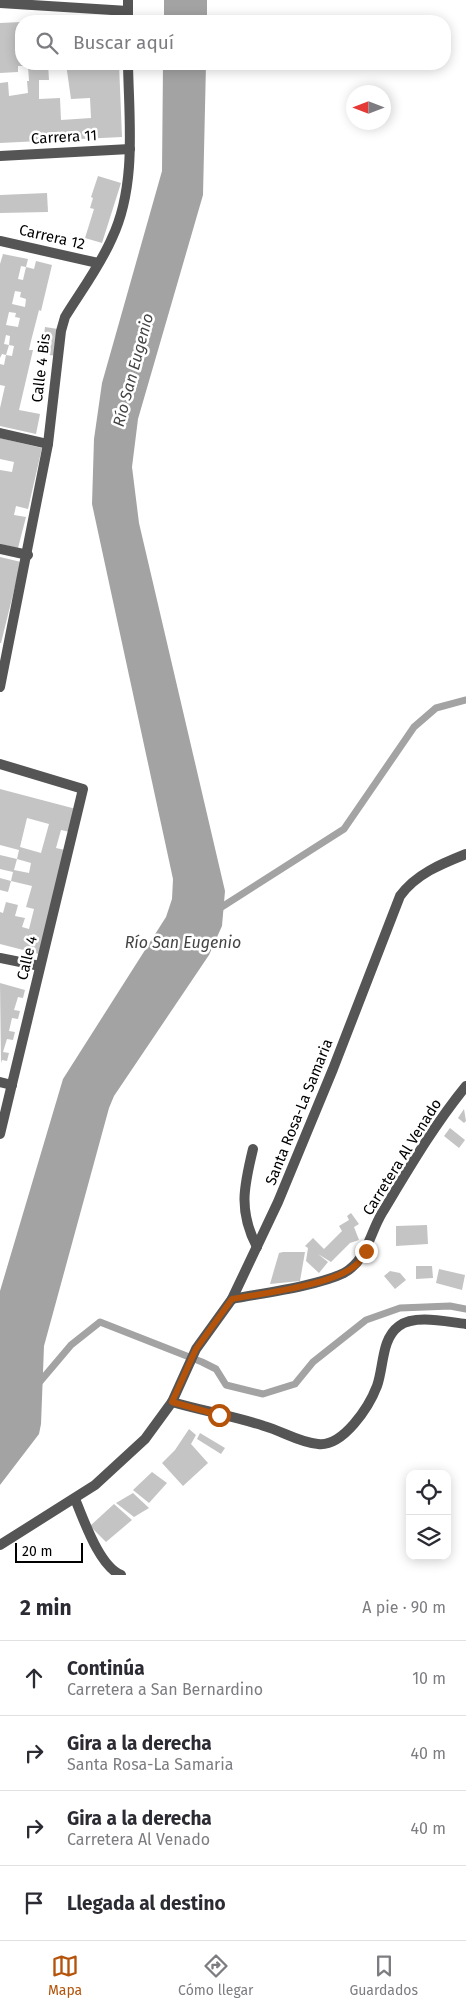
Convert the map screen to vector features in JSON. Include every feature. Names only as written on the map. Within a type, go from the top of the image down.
[{"type":"street","points":[[0,3],[128,11]]},
{"type":"street","name":"Calle 4 Bis","points":[[0,687],[28,555],[48,444],[60,331],[65,317],[113,237],[125,199],[130,149],[128,70]]},
{"type":"street","name":"Carrera 11","points":[[0,156],[130,149]]},
{"type":"street","name":"Carrera 12","points":[[0,241],[98,263]]},
{"type":"street","points":[[0,433],[48,444]]},
{"type":"street","points":[[0,549],[28,555]]},
{"type":"street","name":"Calle 4","points":[[0,764],[83,790],[0,1134]]},
{"type":"street","name":"Santa Rosa-La Samaria","points":[[2,1540],[75,1499],[95,1485],[145,1439],[172,1402],[196,1349],[232,1299],[278,1202],[333,1069],[400,896],[409,884],[439,864],[466,854]]},
{"type":"street","points":[[0,958],[40,966]]},
{"type":"street","points":[[0,1082],[12,1085]]},
{"type":"street","name":"Carretera Al Venado","points":[[232,1299],[325,1280],[343,1273],[358,1263],[366,1251],[380,1216],[422,1149],[466,1086]]},
{"type":"street","points":[[253,1149],[244,1189],[244,1213],[249,1232],[257,1247]]},
{"type":"street","points":[[172,1402],[264,1426],[319,1445],[335,1442],[354,1423],[377,1386],[386,1345],[391,1334],[399,1326],[413,1320],[466,1324]]},
{"type":"street","points":[[75,1499],[104,1558],[109,1566],[121,1575]]},
{"type":"water","points":[[164,0],[207,0],[207,15],[164,15]]},
{"type":"water","name":"Río San Eugenio","points":[[163,70],[206,70],[203,195],[138,419],[132,467],[139,523],[225,891],[222,926],[209,955],[114,1096],[109,1108],[44,1346],[39,1434],[0,1485],[0,1291],[63,1079],[166,917],[172,899],[173,879],[92,504],[94,439],[102,383],[162,171]]},
{"type":"building","points":[[15,22],[15,70],[18,70],[18,72],[0,73],[0,23]]},
{"type":"building","points":[[28,70],[48,70],[49,80],[39,80],[39,99],[60,98],[61,120],[91,118],[90,98],[71,99],[67,70],[119,70],[122,137],[0,143],[0,83],[8,82],[9,96],[28,93],[27,81],[29,81]]},
{"type":"building","points":[[98,176],[121,183],[102,243],[85,238],[94,209],[90,208],[93,198],[91,197]]},
{"type":"building","points":[[47,193],[48,212],[0,213],[0,195]]},
{"type":"building","points":[[3,254],[28,259],[26,267],[34,269],[36,261],[52,265],[41,311],[39,310],[31,341],[29,350],[33,350],[19,410],[40,414],[36,434],[0,426],[0,408],[5,386],[0,385],[0,364],[4,365],[6,355],[2,354],[0,358],[0,264]],"holes":[[[21,266],[26,267],[23,280],[18,279]],[[15,291],[21,292],[20,297],[26,299],[25,307],[12,304]],[[9,312],[16,313],[15,317],[20,318],[18,327],[6,325]],[[6,335],[10,336],[9,345],[4,344]],[[9,345],[14,346],[12,356],[6,355]]]},
{"type":"building","points":[[45,327],[58,329],[57,356],[42,354]]},
{"type":"building","points":[[0,438],[42,448],[28,509],[16,506],[14,515],[26,517],[18,548],[0,544],[0,470],[12,472],[14,462],[0,459]]},
{"type":"building","points":[[0,557],[21,562],[1,643],[0,643]]},
{"type":"building","points":[[0,789],[76,809],[70,832],[61,830],[56,848],[65,850],[39,954],[0,944],[0,912],[3,913],[6,902],[18,905],[15,916],[25,918],[22,927],[29,929],[34,909],[26,907],[32,886],[11,881],[13,872],[0,869],[0,855],[17,859],[19,850],[0,845]],"holes":[[[27,818],[49,824],[41,853],[20,847]],[[17,859],[31,863],[29,873],[14,870]]]},
{"type":"building","points":[[0,878],[11,881],[8,892],[0,890]]},
{"type":"building","points":[[0,983],[25,990],[23,998],[18,997],[14,1010],[20,1011],[18,1019],[12,1018],[9,1031],[15,1032],[13,1040],[7,1039],[3,1052],[9,1053],[7,1061],[2,1060],[1,1063]]},
{"type":"building","points":[[464,1109],[466,1121],[464,1123],[458,1118]]},
{"type":"building","points":[[450,1128],[465,1140],[459,1148],[444,1136]]},
{"type":"building","points":[[351,1213],[359,1224],[354,1227],[359,1240],[350,1243],[331,1262],[318,1254],[328,1262],[319,1273],[306,1261],[308,1248],[305,1246],[313,1238],[324,1249],[342,1231],[339,1226],[349,1220],[347,1216]]},
{"type":"building","points":[[427,1225],[428,1244],[396,1246],[396,1226]]},
{"type":"building","points":[[305,1252],[300,1281],[270,1284],[279,1253]]},
{"type":"building","points":[[416,1266],[432,1266],[433,1278],[416,1279]]},
{"type":"building","points":[[439,1269],[465,1275],[462,1290],[436,1283]]},
{"type":"building","points":[[390,1271],[400,1273],[406,1280],[395,1289],[384,1276]]},
{"type":"building","points":[[189,1429],[196,1435],[191,1444],[208,1463],[183,1486],[162,1463],[175,1450]]},
{"type":"building","points":[[200,1433],[225,1448],[221,1454],[197,1439]]},
{"type":"building","points":[[152,1472],[167,1483],[149,1503],[133,1490]]},
{"type":"building","points":[[133,1493],[149,1508],[134,1517],[116,1503]]},
{"type":"building","points":[[114,1504],[132,1520],[106,1542],[90,1526]]},
{"type":"waterway","points":[[217,910],[344,829],[414,727],[436,708],[466,700]]},
{"type":"waterway","points":[[38,1384],[71,1345],[100,1322],[202,1362],[216,1369],[226,1385],[263,1394],[295,1384],[313,1362],[366,1320],[400,1308],[450,1306],[466,1309]]},
{"type":"route","points":[[219,1415],[172,1402],[196,1349],[232,1299],[325,1280],[343,1273],[358,1263],[366,1251]]}]
